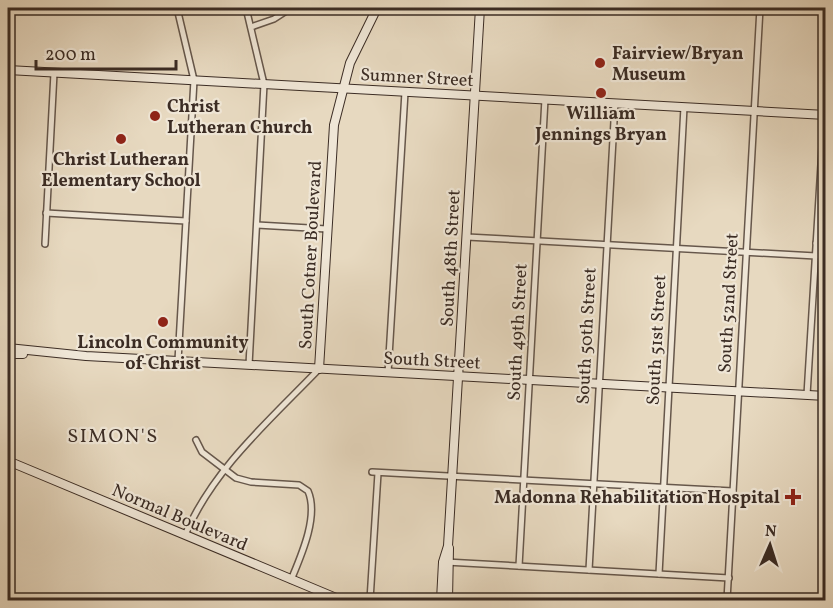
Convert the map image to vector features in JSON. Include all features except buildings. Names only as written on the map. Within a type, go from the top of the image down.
[{"type":"main road","name":"South Cotner Boulevard","points":[[319,369],[333,136],[342,88],[358,44],[377,8]]},
{"type":"main road","name":"South 48th Street","points":[[448,600],[447,562],[480,8]]},
{"type":"main road","name":"Sumner Street","points":[[8,70],[825,115]]},
{"type":"main road","name":"South Street","points":[[8,348],[36,353]]},
{"type":"main road","name":"South Street","points":[[8,354],[36,353],[825,396]]},
{"type":"main road","name":"Normal Boulevard","points":[[8,461],[341,600]]},
{"type":"main road","name":"South 48th Street","points":[[441,600],[447,562]]},
{"type":"street","points":[[156,8],[177,8],[194,80],[178,361]]},
{"type":"street","points":[[246,8],[264,84],[249,365]]},
{"type":"street","points":[[251,27],[274,19],[291,8]]},
{"type":"street","name":"South 52nd Street","points":[[727,600],[760,8]]},
{"type":"street","points":[[45,243],[54,73]]},
{"type":"street","points":[[388,373],[405,92]]},
{"type":"street","name":"South 49th Street","points":[[519,566],[545,99]]},
{"type":"street","name":"South 50th Street","points":[[589,570],[615,103]]},
{"type":"street","name":"South 51st Street","points":[[659,574],[684,107]]},
{"type":"street","points":[[807,395],[825,115]]},
{"type":"street","points":[[46,213],[186,221]]},
{"type":"street","points":[[257,225],[327,229]]},
{"type":"street","points":[[466,237],[816,256]]},
{"type":"street","points":[[816,243],[825,244]]},
{"type":"street","name":"South Cotner Boulevard","points":[[185,535],[201,503],[225,469],[319,369]]},
{"type":"street","points":[[196,440],[202,452],[244,481],[297,484],[308,491],[310,502],[308,535],[291,580]]},
{"type":"street","points":[[370,600],[375,472],[733,491]]},
{"type":"street","points":[[447,562],[729,578]]},
{"type":"place","name":"Fairview/Bryan Museum","points":[[600,63]]},
{"type":"place","name":"William Jennings Bryan","points":[[601,93]]},
{"type":"place","name":"Christ Lutheran Church","points":[[155,116]]},
{"type":"place","name":"Christ Lutheran Elementary School","points":[[121,139]]},
{"type":"place","name":"Lincoln Community of Christ","points":[[163,322]]},
{"type":"place","name":"Madonna Rehabilitation Hospital","points":[[793,497]]},
{"type":"district","name":"SIMON'S","points":[[113,435]]}]
